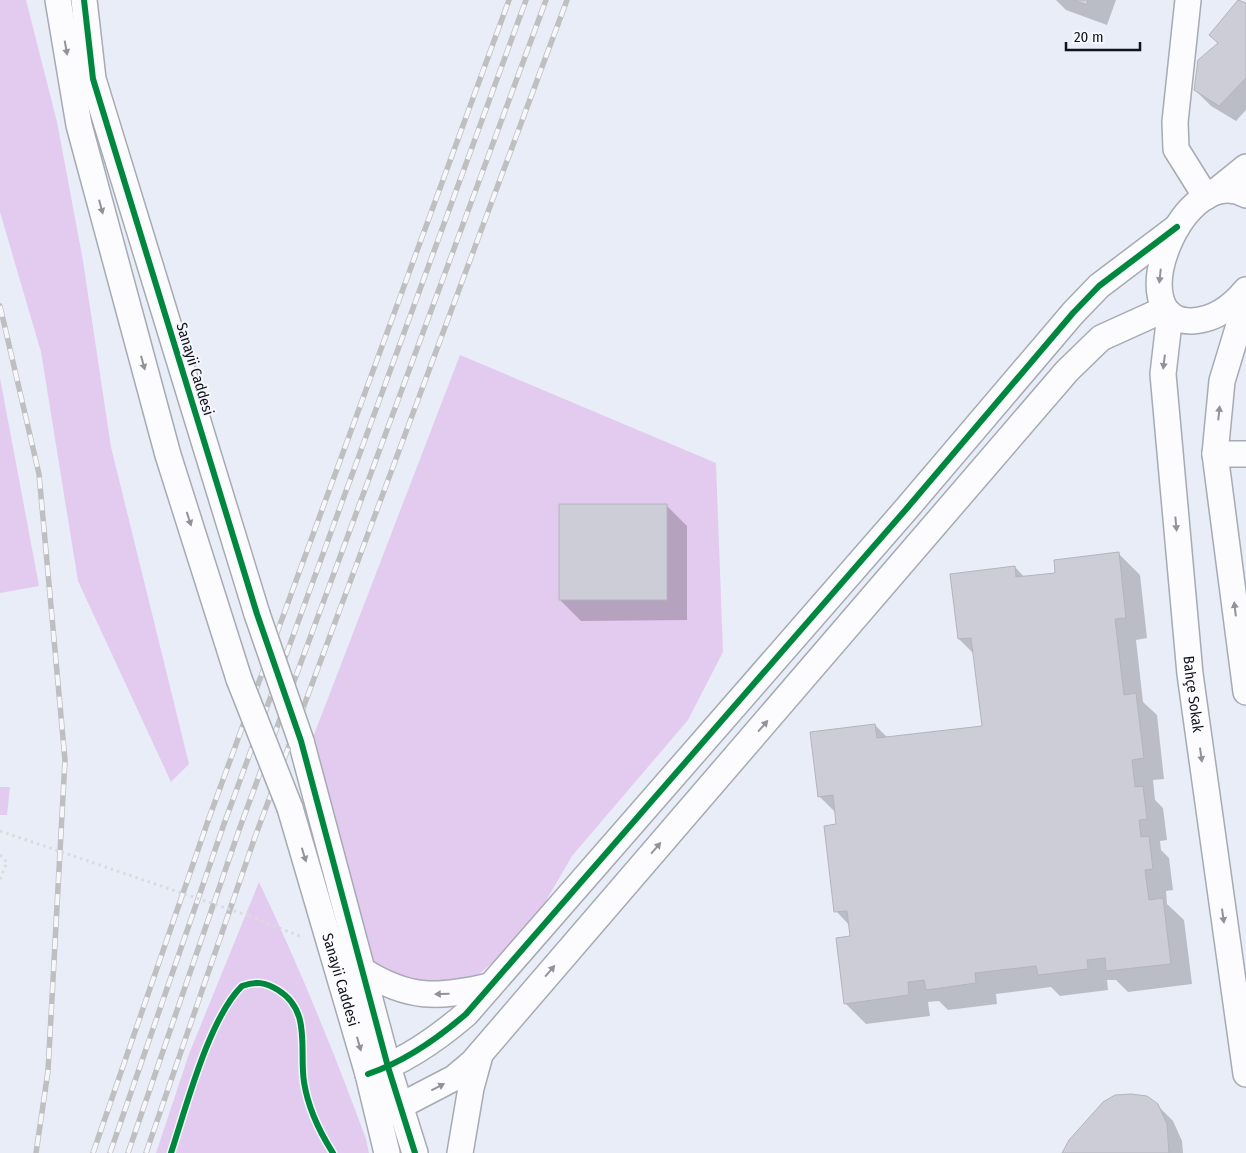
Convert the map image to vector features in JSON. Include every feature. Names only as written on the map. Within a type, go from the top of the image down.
[{"type":"street","name":"Sanayii Caddesi","points":[[58,0],[82,135],[168,455],[240,678],[290,808],[332,948],[378,1070]]},
{"type":"street","name":"Sanayii Caddesi","points":[[84,0],[93,79],[257,614],[302,741],[362,970],[378,1070],[379,1117],[387,1153]]},
{"type":"street","points":[[1188,0],[1175,122],[1176,149],[1211,195]]},
{"type":"street","points":[[416,1153],[401,1106],[378,1070],[440,1036],[466,1014],[908,507],[1073,313],[1099,286],[1176,227],[1211,195],[1246,167]]},
{"type":"street","points":[[1211,195],[1232,190],[1246,195]]},
{"type":"street","name":"Bahçe Sokak","points":[[1176,227],[1164,254],[1160,273],[1160,291],[1168,311],[1162,374],[1190,674],[1239,983],[1246,1074]]},
{"type":"street","points":[[379,1117],[454,1078],[480,1054],[528,996],[788,698],[1067,371],[1101,338],[1168,311],[1174,318],[1184,321],[1198,321],[1215,316],[1237,301],[1246,290]]},
{"type":"street","points":[[1246,302],[1222,381],[1215,454],[1246,692]]},
{"type":"street","points":[[1215,454],[1246,454]]},
{"type":"street","points":[[362,970],[383,984],[407,993],[439,995],[490,986]]},
{"type":"street","points":[[460,1153],[471,1088],[480,1054]]},
{"type":"path","points":[[0,831],[250,916],[332,948]]},
{"type":"path","points":[[0,855],[8,862],[0,880]]},
{"type":"shaded area","points":[[0,0],[26,0],[57,122],[83,261],[111,447],[189,764],[171,782],[78,581],[41,352],[0,212]]},
{"type":"shaded area","points":[[460,355],[716,463],[723,652],[688,720],[572,856],[526,935],[479,974],[435,989],[379,978],[369,956],[305,758]]},
{"type":"shaded area","points":[[0,378],[39,586],[0,593]]},
{"type":"shaded area","points":[[0,787],[10,787],[7,815],[0,815]]},
{"type":"shaded area","points":[[259,882],[329,1042],[366,1139],[369,1153],[156,1153],[189,1054]]},
{"type":"building","points":[[1073,0],[1088,0],[1087,5]]},
{"type":"building","points":[[1238,0],[1246,3],[1246,78],[1219,106],[1194,90],[1198,60],[1218,43],[1209,35]]},
{"type":"building","points":[[559,504],[667,504],[667,600],[559,600]]},
{"type":"building","points":[[1119,552],[1126,618],[1115,619],[1124,695],[1136,693],[1144,758],[1132,760],[1135,787],[1143,786],[1147,819],[1139,820],[1141,837],[1149,836],[1153,869],[1145,870],[1149,900],[1163,898],[1171,964],[1106,971],[1105,958],[1087,960],[1088,969],[1038,975],[1036,966],[975,973],[976,983],[926,990],[924,980],[908,982],[909,995],[844,1004],[836,938],[850,936],[847,911],[834,912],[824,826],[836,824],[833,795],[818,797],[810,732],[875,724],[877,738],[982,726],[971,638],[958,639],[950,574],[1015,566],[1016,577],[1055,573],[1054,560]]},
{"type":"building","points":[[1115,1095],[1147,1096],[1158,1104],[1167,1124],[1169,1153],[1062,1153],[1069,1140],[1103,1102]]},
{"type":"railway","points":[[93,1153],[209,818],[509,0]]},
{"type":"railway","points":[[110,1153],[224,824],[526,0]]},
{"type":"railway","points":[[128,1153],[239,830],[546,0]]},
{"type":"railway","points":[[146,1153],[255,837],[567,0]]},
{"type":"railway","points":[[0,306],[39,474],[65,760],[48,1071],[36,1153]]},
{"type":"cycle path","points":[[84,0],[93,79],[257,614],[301,741],[388,1067],[415,1153]]},
{"type":"cycle path","points":[[368,1074],[420,1049],[466,1014],[908,507],[1073,313],[1099,286],[1177,227]]},
{"type":"cycle path","points":[[171,1153],[191,1089],[219,1019],[242,986],[252,983],[269,985],[278,990],[289,999],[296,1009],[302,1032],[304,1082],[308,1101],[323,1136],[333,1153]]}]
